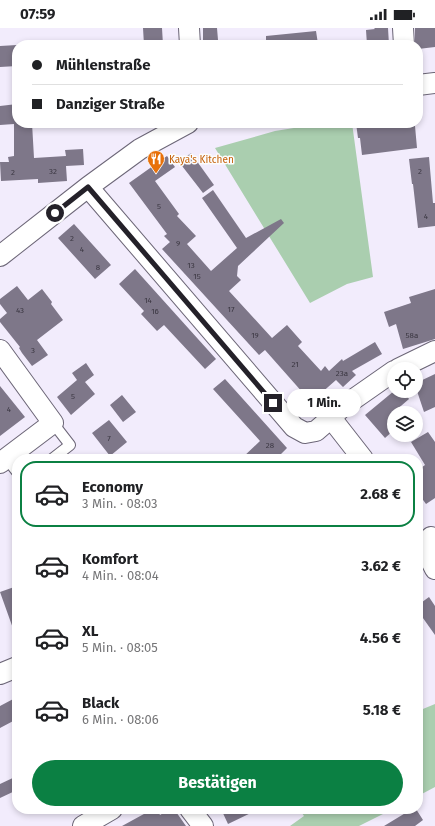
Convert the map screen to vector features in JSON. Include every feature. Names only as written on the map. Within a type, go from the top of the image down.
[{"type":"street","points":[[189,28],[190,40]]},
{"type":"street","points":[[402,28],[403,40]]},
{"type":"street","points":[[423,84],[435,83]]},
{"type":"street","points":[[0,256],[88,187],[140,149],[179,128]]},
{"type":"street","points":[[88,187],[294,427],[305,433],[316,431],[341,408],[387,376]]},
{"type":"street","points":[[0,350],[53,423],[19,454]]},
{"type":"street","points":[[412,362],[435,351]]},
{"type":"street","points":[[331,418],[359,454]]},
{"type":"street","points":[[428,535],[432,563],[435,569]]},
{"type":"street","points":[[0,674],[12,669]]},
{"type":"street","points":[[83,826],[103,814]]},
{"type":"street","points":[[194,814],[203,826]]},
{"type":"lane","points":[[53,423],[70,445],[58,454]]},
{"type":"green space","points":[[294,128],[353,128],[373,277],[347,284],[310,303],[215,148],[275,131]]},
{"type":"green space","points":[[435,704],[435,787],[423,793],[423,709]]},
{"type":"green space","points":[[303,814],[383,814],[359,826],[290,826],[304,816]]},
{"type":"building","points":[[143,28],[162,28],[163,40],[144,40]]},
{"type":"building","points":[[203,28],[217,28],[218,40],[203,40]]},
{"type":"building","points":[[374,28],[388,28],[389,40],[367,40],[366,30],[375,29]]},
{"type":"building","points":[[415,28],[435,28],[435,47],[423,48],[423,40],[415,40]]},
{"type":"building","points":[[316,31],[317,40],[266,40],[266,36]]},
{"type":"building","points":[[12,45],[12,66],[0,67],[0,46]]},
{"type":"building","points":[[12,105],[12,124],[0,125],[0,106]]},
{"type":"building","points":[[14,128],[32,128],[34,158],[66,156],[65,150],[83,149],[84,165],[66,166],[67,181],[38,183],[38,179],[1,181],[0,162],[9,162],[8,157],[14,156]]},
{"type":"building","points":[[357,128],[415,128],[417,148],[362,155],[360,138],[358,138]]},
{"type":"building","points":[[191,153],[214,185],[203,193],[179,162]]},
{"type":"building","points":[[167,156],[175,167],[155,181],[179,214],[177,216],[196,236],[187,244],[211,271],[237,248],[202,198],[213,190],[246,238],[281,219],[284,223],[238,266],[237,276],[241,280],[229,291],[272,338],[287,325],[302,342],[298,346],[321,371],[325,366],[329,371],[342,359],[343,361],[375,342],[382,354],[352,371],[356,375],[343,387],[336,380],[311,402],[265,350],[259,355],[162,249],[170,242],[164,236],[167,234],[129,183]]},
{"type":"building","points":[[429,157],[433,203],[435,203],[435,226],[418,228],[409,159]]},
{"type":"building","points":[[74,224],[111,265],[95,279],[58,238]]},
{"type":"building","points":[[135,269],[216,359],[205,369],[164,325],[157,331],[141,314],[144,311],[119,284]]},
{"type":"building","points":[[17,286],[28,300],[42,289],[63,320],[37,340],[48,355],[32,366],[22,353],[19,348],[20,347],[0,322],[0,319],[7,313],[0,304],[0,299]]},
{"type":"building","points":[[435,289],[435,339],[403,349],[396,324],[389,327],[384,312],[411,303],[409,297]]},
{"type":"building","points":[[86,363],[94,375],[85,382],[95,394],[71,415],[57,397],[77,380],[72,373]]},
{"type":"building","points":[[435,374],[435,407],[424,412],[419,398],[423,398],[423,380]]},
{"type":"building","points":[[225,379],[287,448],[281,454],[246,454],[260,441],[213,389]]},
{"type":"building","points":[[0,386],[25,417],[0,436]]},
{"type":"building","points":[[122,395],[136,412],[123,422],[110,405]]},
{"type":"building","points":[[387,397],[387,398],[409,399],[401,406],[387,406],[387,436],[385,438],[365,415]]},
{"type":"building","points":[[109,420],[127,442],[112,454],[108,454],[92,433]]},
{"type":"building","points":[[428,432],[435,442],[435,498],[426,504],[423,500],[423,466],[425,465],[423,462],[423,454],[418,454],[411,442],[423,442],[423,435]]},
{"type":"building","points":[[12,588],[12,626],[0,592]]},
{"type":"building","points":[[429,597],[435,606],[435,635],[423,618],[423,601]]},
{"type":"building","points":[[12,700],[12,722],[0,728],[0,706]]},
{"type":"building","points":[[12,778],[12,792],[0,798],[0,784]]},
{"type":"building","points":[[144,814],[178,814],[186,826],[122,826]]},
{"type":"building","points":[[223,814],[249,814],[228,824]]},
{"type":"building","points":[[404,814],[419,814],[423,820],[415,826],[384,826]]},
{"type":"place","name":"Kaya's Kitchen","points":[[156,174]]},
{"type":"route","points":[[55,213],[88,187],[273,403]]}]
